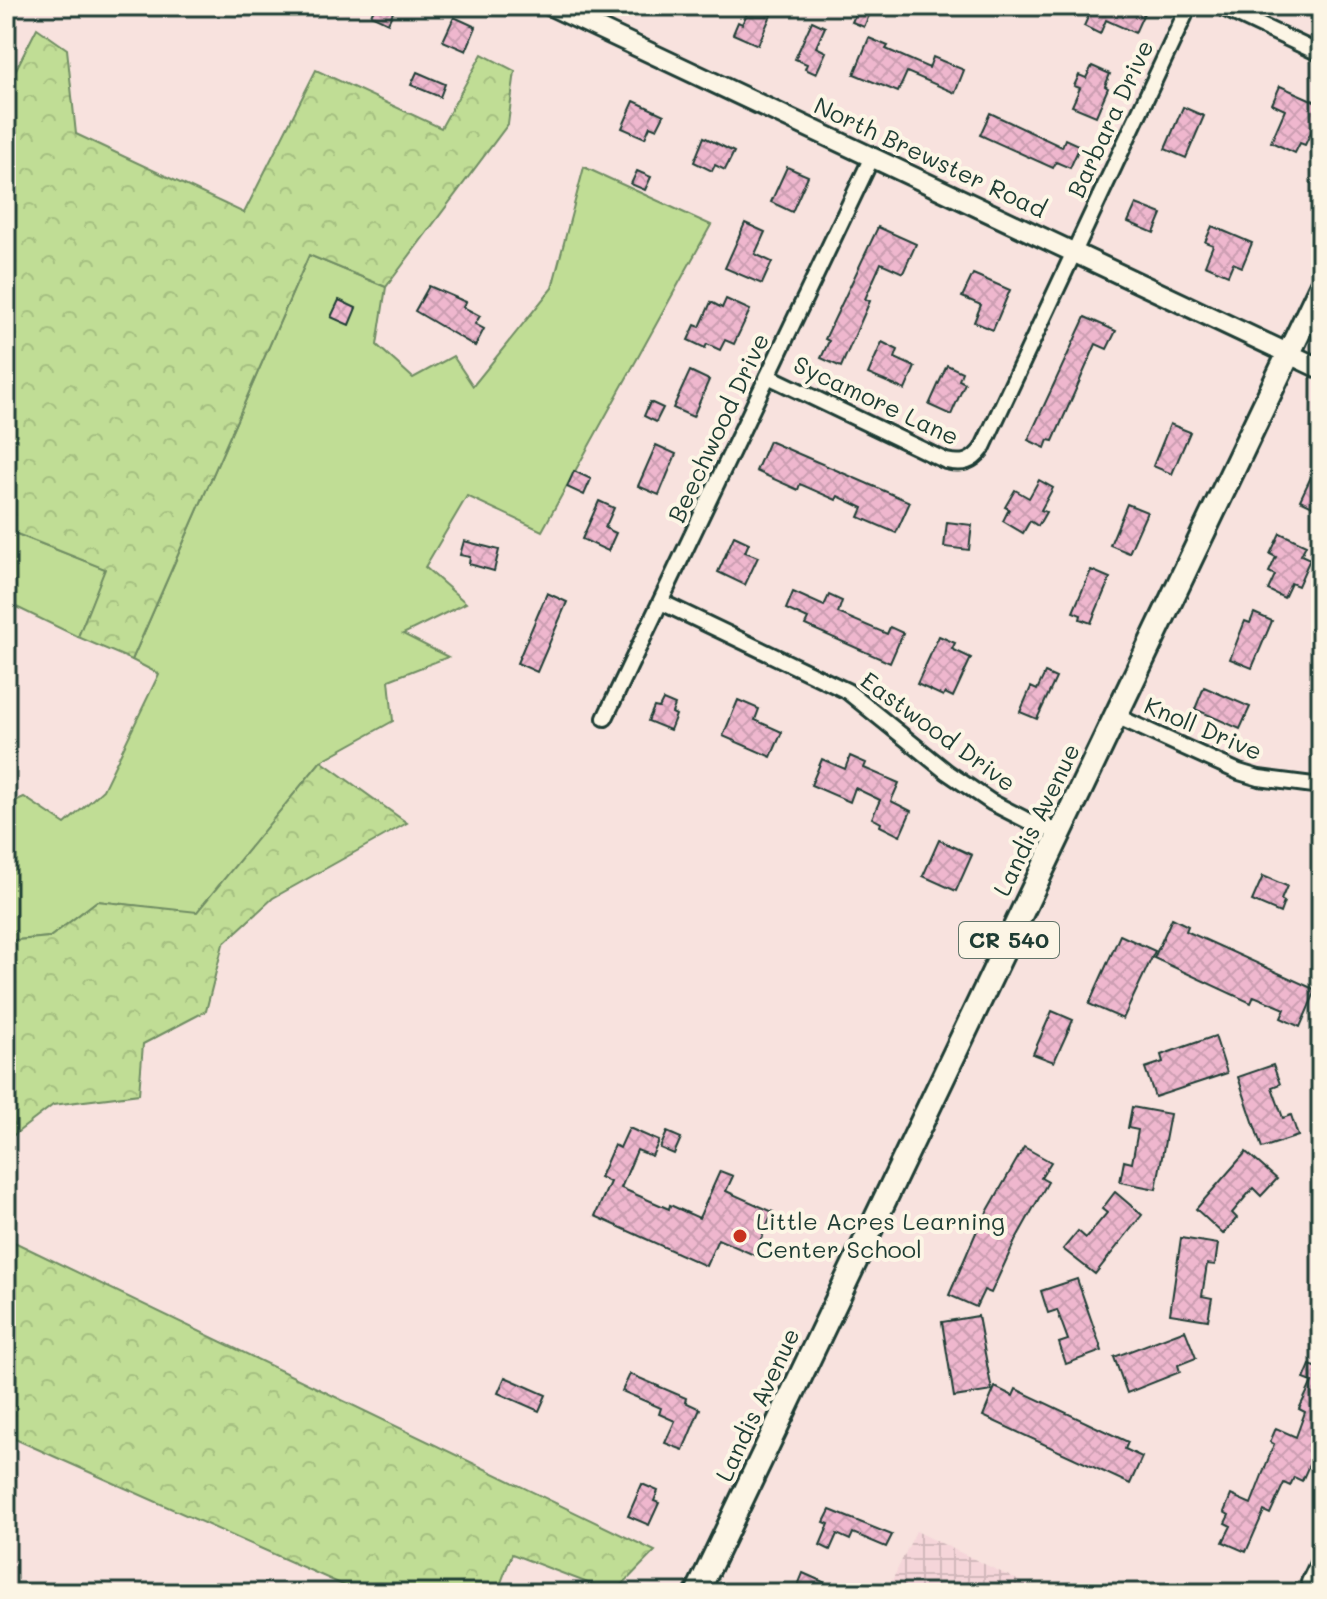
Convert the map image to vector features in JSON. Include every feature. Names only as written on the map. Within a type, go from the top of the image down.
[{"type":"main road","name":"North Brewster Road","points":[[551,6],[1321,369]]},
{"type":"main road","name":"Landis Avenue","points":[[697,1593],[1321,286]]},
{"type":"street","name":"Barbara Drive","points":[[966,463],[982,449],[1189,6]]},
{"type":"street","points":[[1219,6],[1321,54]]},
{"type":"street","name":"Beechwood Drive","points":[[605,718],[872,157]]},
{"type":"street","name":"Sycamore Lane","points":[[768,376],[946,461],[966,463]]},
{"type":"street","name":"Eastwood Drive","points":[[661,602],[847,691],[947,772],[991,802],[1034,824],[1060,832]]},
{"type":"street","name":"Knoll Drive","points":[[1116,716],[1239,772],[1259,778],[1321,786]]},
{"type":"street","points":[[1309,1582],[1321,1557]]},
{"type":"shaded area","points":[[916,1531],[1044,1593],[886,1593]]},
{"type":"green space","points":[[37,28],[67,49],[76,134],[244,213],[316,70],[441,128],[482,54],[515,71],[508,124],[386,287],[309,255],[132,660],[78,637],[105,569],[17,534],[6,526],[6,89]]},
{"type":"green space","points":[[584,167],[711,225],[542,531],[467,496],[425,567],[466,603],[403,634],[448,657],[389,680],[393,721],[321,761],[197,913],[97,901],[50,937],[6,941],[6,805],[24,797],[65,824],[103,790],[159,674],[132,660],[309,255],[386,287],[377,345],[413,378],[453,356],[473,386],[552,288]]},
{"type":"green space","points":[[6,526],[17,534],[106,569],[78,637],[6,602]]},
{"type":"green space","points":[[321,761],[407,823],[273,898],[223,944],[206,1011],[143,1044],[139,1094],[53,1105],[6,1141],[6,941],[50,937],[97,901],[197,912]]},
{"type":"green space","points":[[6,1238],[655,1551],[614,1593],[512,1554],[497,1593],[361,1593],[6,1435]]},
{"type":"building","points":[[375,6],[396,6],[388,23],[371,15]]},
{"type":"building","points":[[751,6],[775,6],[758,45],[733,34]]},
{"type":"building","points":[[859,6],[871,11],[864,27],[852,22]]},
{"type":"building","points":[[1093,6],[1129,6],[1144,13],[1135,33],[1106,20],[1100,34],[1084,26]]},
{"type":"building","points":[[454,17],[476,27],[466,51],[443,41]]},
{"type":"building","points":[[812,21],[825,27],[816,47],[826,52],[816,74],[805,69],[807,64],[795,59]]},
{"type":"building","points":[[869,38],[929,68],[933,57],[964,70],[955,93],[907,72],[898,92],[854,74]]},
{"type":"building","points":[[1092,66],[1110,74],[1105,86],[1108,88],[1096,116],[1072,106],[1080,88],[1074,86],[1079,75],[1086,78]]},
{"type":"building","points":[[417,72],[445,84],[440,97],[411,85]]},
{"type":"building","points":[[1280,86],[1321,104],[1321,111],[1305,145],[1300,143],[1295,153],[1271,142],[1285,110],[1272,104]]},
{"type":"building","points":[[634,101],[664,115],[657,129],[650,126],[645,138],[622,128]]},
{"type":"building","points":[[1183,107],[1204,116],[1186,158],[1165,149]]},
{"type":"building","points":[[990,113],[1062,147],[1065,139],[1080,146],[1070,168],[1056,162],[1053,168],[980,135]]},
{"type":"building","points":[[704,137],[734,152],[725,170],[715,165],[712,171],[694,162]]},
{"type":"building","points":[[787,167],[808,176],[792,212],[771,202]]},
{"type":"building","points":[[637,171],[651,177],[645,190],[631,184]]},
{"type":"building","points":[[1136,204],[1162,214],[1154,233],[1128,222]]},
{"type":"building","points":[[745,223],[765,232],[755,254],[772,262],[762,284],[725,268]]},
{"type":"building","points":[[1212,226],[1252,243],[1242,267],[1233,263],[1228,275],[1205,265],[1213,245],[1205,242]]},
{"type":"building","points":[[878,227],[916,244],[903,273],[881,263],[865,299],[870,301],[841,367],[821,358],[829,341],[825,339]]},
{"type":"building","points":[[973,274],[1010,290],[993,330],[974,322],[981,305],[962,297]]},
{"type":"building","points":[[429,286],[466,302],[463,307],[480,316],[475,324],[484,329],[475,346],[415,311]]},
{"type":"building","points":[[726,299],[750,310],[734,344],[725,340],[720,350],[707,344],[705,348],[688,340],[695,325],[700,327],[711,302],[722,308]]},
{"type":"building","points":[[339,300],[356,308],[349,325],[331,317]]},
{"type":"building","points":[[1085,317],[1116,331],[1107,349],[1096,344],[1053,441],[1048,440],[1045,448],[1028,440]]},
{"type":"building","points":[[882,342],[898,350],[895,358],[915,367],[905,390],[868,374]]},
{"type":"building","points":[[947,365],[962,372],[959,380],[965,383],[951,415],[929,405]]},
{"type":"building","points":[[690,371],[709,380],[693,417],[673,408]]},
{"type":"building","points":[[650,402],[663,408],[656,422],[644,416]]},
{"type":"building","points":[[1170,424],[1190,432],[1172,474],[1153,466]]},
{"type":"building","points":[[769,441],[910,502],[896,533],[859,517],[863,508],[838,496],[836,500],[800,484],[798,490],[756,471]]},
{"type":"building","points":[[656,445],[676,454],[659,495],[638,486]]},
{"type":"building","points":[[1321,456],[1321,510],[1300,500]]},
{"type":"building","points":[[574,471],[591,479],[584,495],[567,487]]},
{"type":"building","points":[[1039,480],[1053,488],[1041,510],[1046,512],[1038,526],[1030,521],[1023,533],[1003,521],[1009,509],[1005,507],[1015,490],[1029,498]]},
{"type":"building","points":[[599,501],[614,508],[605,528],[616,533],[608,551],[582,539]]},
{"type":"building","points":[[1127,504],[1147,512],[1129,553],[1110,545]]},
{"type":"building","points":[[947,522],[972,525],[969,550],[944,547]]},
{"type":"building","points":[[1280,533],[1306,545],[1301,555],[1310,559],[1298,586],[1291,583],[1284,598],[1268,590],[1275,575],[1269,572],[1276,557],[1270,554]]},
{"type":"building","points":[[734,536],[749,543],[745,552],[758,557],[745,585],[718,572]]},
{"type":"building","points":[[464,541],[499,550],[494,571],[469,564],[470,557],[460,555]]},
{"type":"building","points":[[1091,570],[1110,578],[1091,623],[1073,612]]},
{"type":"building","points":[[793,592],[824,606],[829,595],[842,601],[838,613],[887,634],[890,627],[903,633],[890,663],[805,625],[808,619],[786,609]]},
{"type":"building","points":[[547,593],[567,602],[537,672],[517,663]]},
{"type":"building","points":[[1254,613],[1272,621],[1252,668],[1230,659],[1245,621],[1250,623]]},
{"type":"building","points":[[939,636],[955,643],[952,649],[971,658],[953,697],[945,693],[943,696],[917,684]]},
{"type":"building","points":[[1045,673],[1056,678],[1037,719],[1020,712],[1031,687],[1037,690]]},
{"type":"building","points":[[1204,687],[1250,707],[1240,729],[1195,709]]},
{"type":"building","points":[[663,700],[675,705],[672,713],[676,715],[670,730],[648,721],[654,707],[659,708]]},
{"type":"building","points":[[738,700],[759,709],[755,720],[782,732],[771,757],[723,736]]},
{"type":"building","points":[[850,756],[866,763],[864,768],[899,783],[891,801],[911,811],[900,836],[880,826],[881,823],[872,818],[880,800],[855,788],[850,802],[811,785],[822,759],[845,769]]},
{"type":"building","points":[[939,840],[972,855],[956,891],[923,876]]},
{"type":"building","points":[[1263,876],[1287,886],[1280,913],[1252,901]]},
{"type":"building","points":[[1172,918],[1188,926],[1186,931],[1316,990],[1300,1027],[1281,1018],[1285,1009],[1254,996],[1251,1003],[1154,958]]},
{"type":"building","points":[[1120,935],[1155,951],[1123,1019],[1089,1004]]},
{"type":"building","points":[[1052,1011],[1073,1020],[1054,1062],[1033,1054]]},
{"type":"building","points":[[1215,1036],[1227,1073],[1155,1097],[1145,1068],[1163,1062],[1161,1055]]},
{"type":"building","points":[[1273,1065],[1280,1084],[1272,1087],[1283,1118],[1291,1115],[1298,1136],[1262,1148],[1238,1077]]},
{"type":"building","points":[[1132,1107],[1170,1114],[1156,1189],[1120,1182],[1124,1161],[1132,1163],[1138,1130],[1128,1128]]},
{"type":"building","points":[[629,1128],[659,1141],[652,1156],[637,1150],[621,1188],[699,1218],[720,1171],[733,1176],[726,1191],[773,1212],[754,1255],[718,1239],[706,1266],[595,1216],[610,1182],[600,1177],[614,1145],[620,1148]]},
{"type":"building","points":[[667,1132],[681,1138],[674,1154],[660,1148]]},
{"type":"building","points":[[1024,1147],[1051,1162],[1041,1178],[1048,1182],[1016,1239],[991,1293],[984,1290],[976,1307],[949,1295],[978,1228]]},
{"type":"building","points":[[1246,1152],[1277,1179],[1261,1196],[1253,1188],[1232,1213],[1237,1218],[1223,1234],[1196,1209]]},
{"type":"building","points":[[1115,1192],[1142,1215],[1095,1274],[1063,1249],[1078,1231],[1086,1238],[1107,1213],[1102,1209]]},
{"type":"building","points":[[1181,1238],[1218,1244],[1215,1265],[1207,1264],[1202,1296],[1212,1298],[1208,1320],[1170,1314]]},
{"type":"building","points":[[1077,1279],[1102,1351],[1066,1364],[1059,1343],[1068,1340],[1057,1310],[1048,1313],[1041,1291]]},
{"type":"building","points":[[978,1316],[992,1391],[954,1397],[942,1322]]},
{"type":"building","points":[[1185,1330],[1196,1358],[1178,1365],[1180,1372],[1127,1393],[1114,1357]]},
{"type":"building","points":[[1321,1361],[1321,1438],[1302,1481],[1294,1477],[1290,1486],[1284,1483],[1270,1514],[1264,1511],[1246,1552],[1223,1542],[1231,1526],[1225,1523],[1229,1515],[1224,1512],[1231,1495],[1251,1504],[1274,1444],[1270,1442],[1276,1428],[1296,1437],[1305,1412],[1299,1409],[1312,1382],[1304,1379],[1310,1365],[1318,1368]]},
{"type":"building","points":[[630,1374],[686,1398],[685,1402],[700,1409],[683,1450],[665,1443],[675,1421],[659,1414],[661,1408],[622,1391]]},
{"type":"building","points":[[505,1377],[546,1395],[539,1411],[498,1393]]},
{"type":"building","points":[[995,1387],[1013,1396],[1016,1389],[1128,1442],[1125,1449],[1142,1457],[1130,1484],[983,1416]]},
{"type":"building","points":[[642,1484],[658,1491],[654,1501],[659,1503],[649,1525],[628,1516]]},
{"type":"building","points":[[830,1510],[892,1535],[886,1547],[853,1533],[850,1540],[837,1534],[830,1550],[820,1545],[829,1524],[824,1522]]},
{"type":"building","points":[[803,1573],[848,1593],[795,1593]]},
{"type":"place","name":"Little Acres Learning Center School","points":[[740,1236]]}]
